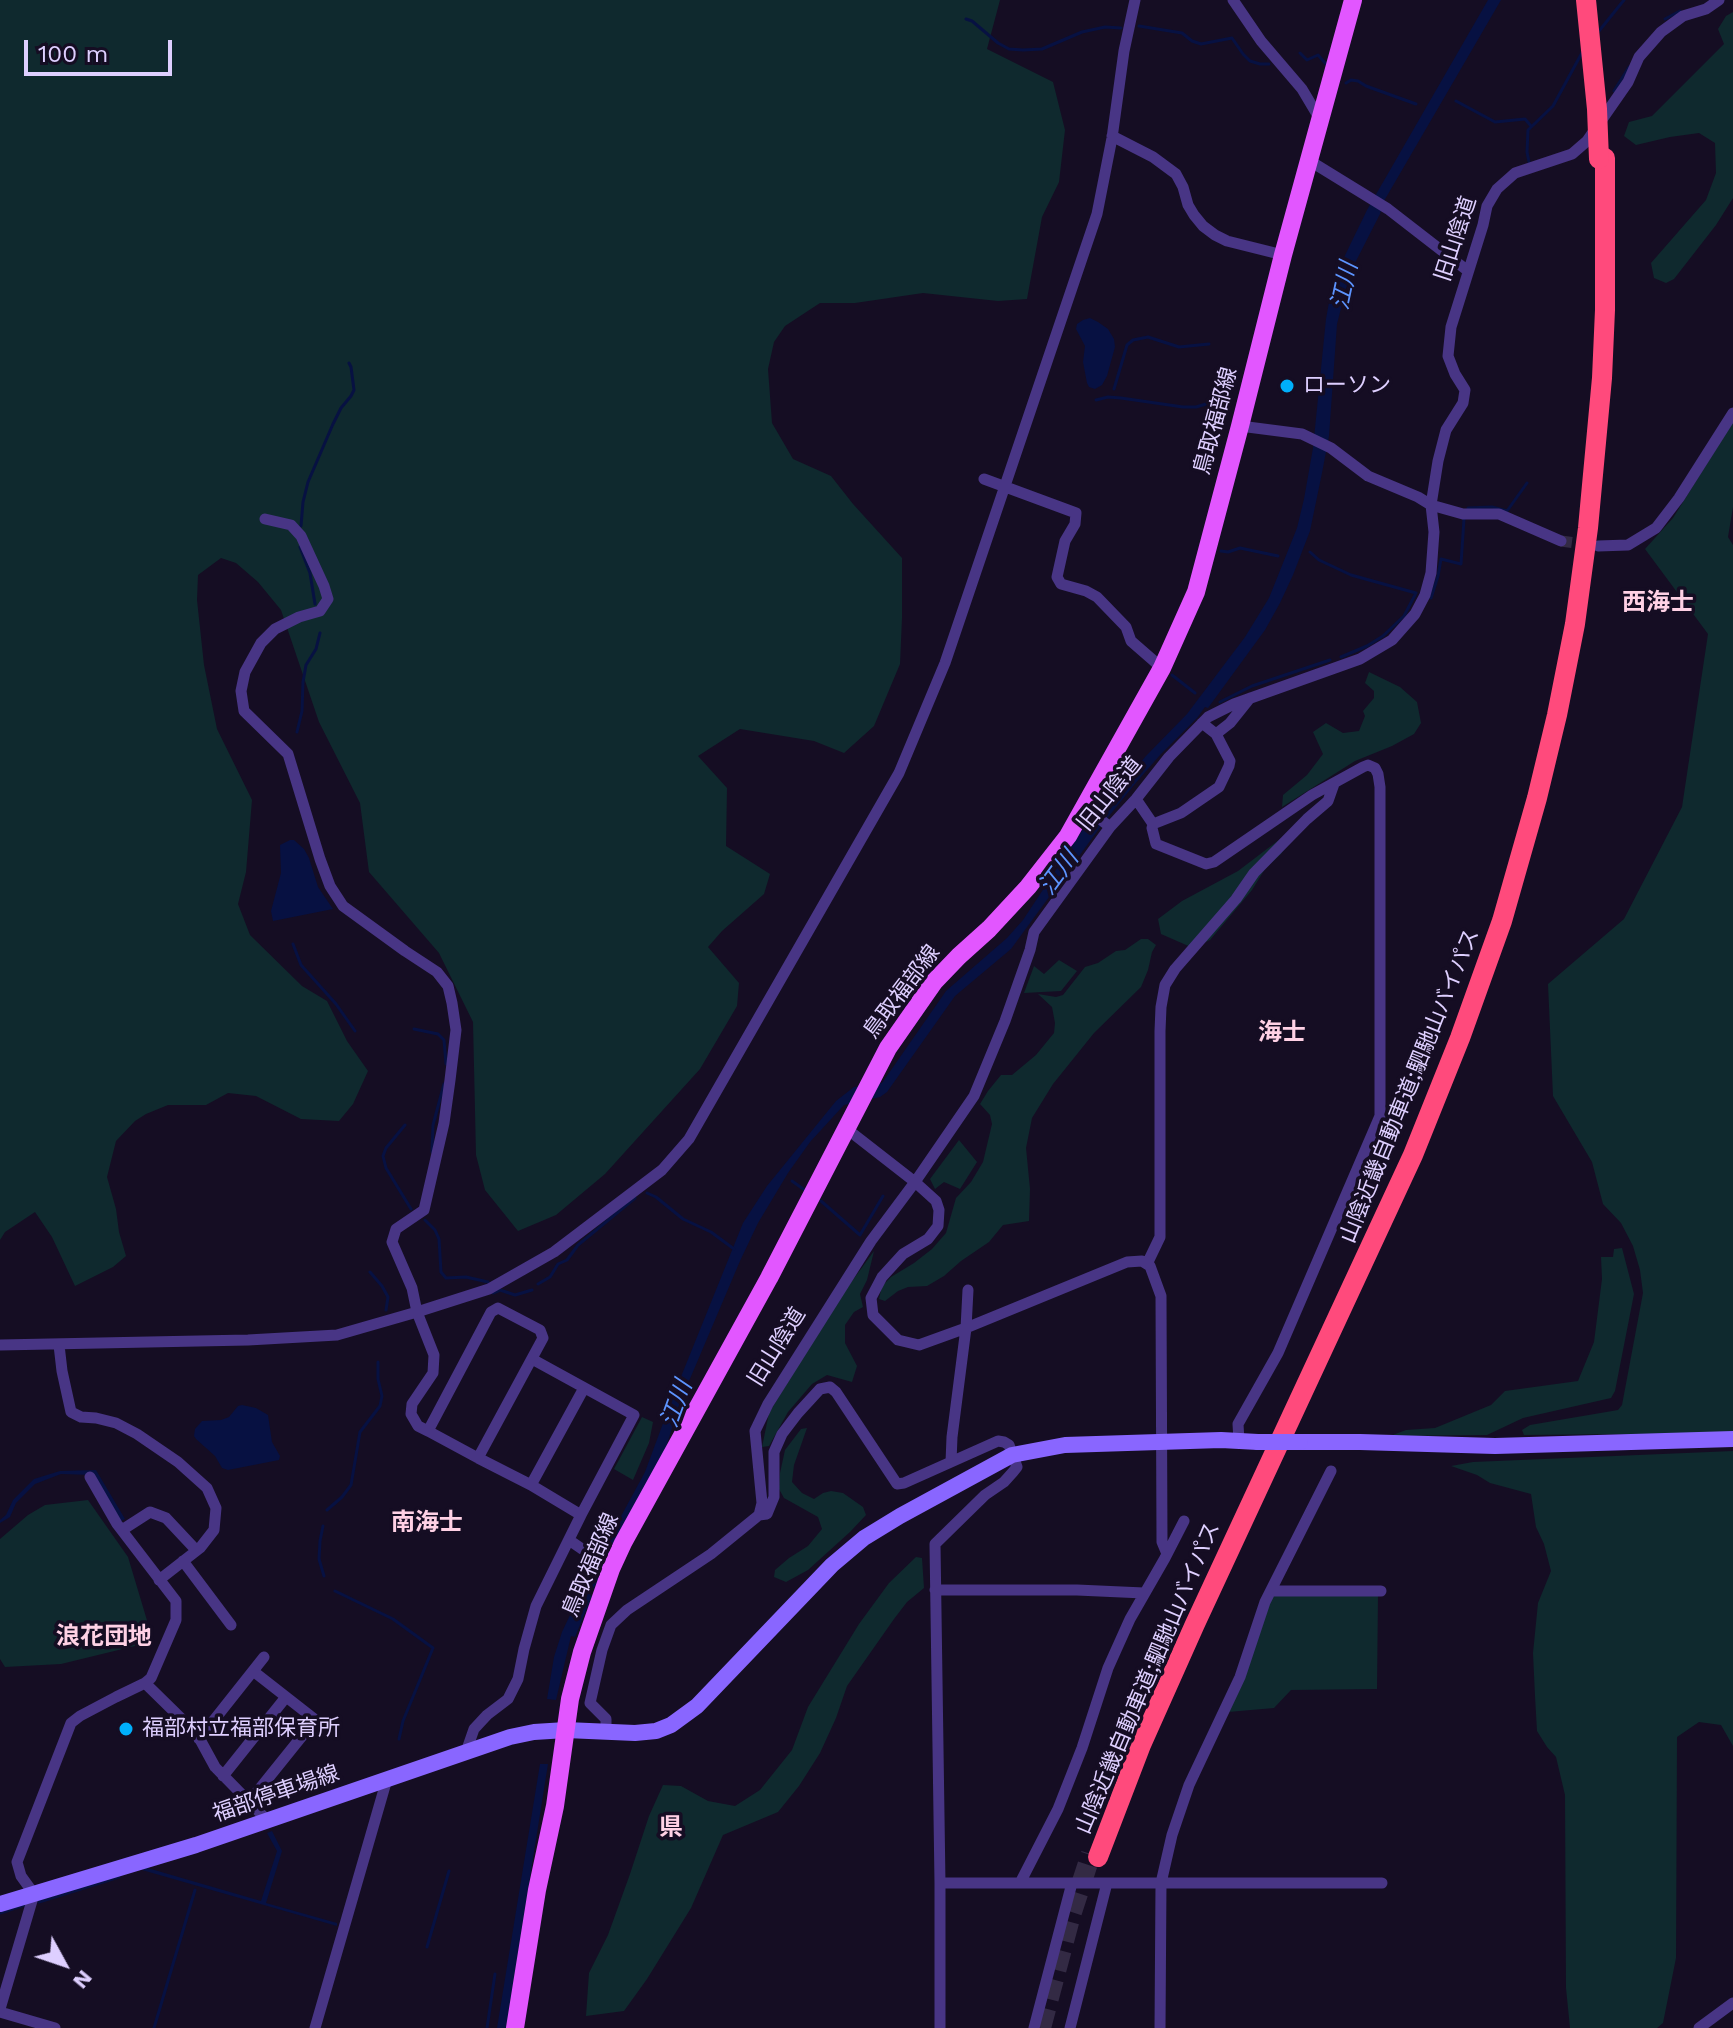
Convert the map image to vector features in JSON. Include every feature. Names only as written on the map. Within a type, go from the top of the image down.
[{"type":"highway","name":"山陰近畿自動車道;駟馳山バイパス","points":[[1586,0],[1602,159]]},
{"type":"highway","name":"山陰近畿自動車道;駟馳山バイパス","points":[[1094,1855],[1195,1624],[1413,1155],[1502,921],[1537,798],[1575,624],[1588,528],[1602,378],[1605,297],[1603,108],[1592,0]]},
{"type":"main road","name":"鳥取福部線","points":[[515,2028],[537,1890],[555,1806],[570,1699],[582,1652],[611,1569],[744,1325],[888,1048],[934,982],[1028,887],[1089,810],[1162,668],[1196,592],[1353,0]]},
{"type":"street","points":[[0,1345],[337,1335],[417,1312],[489,1289],[554,1252],[662,1170],[689,1139],[899,773],[945,663],[1097,214],[1135,0]]},
{"type":"street","points":[[1233,0],[1261,41],[1302,89],[1321,121]]},
{"type":"street","name":"旧山陰道","points":[[759,1515],[762,1503],[755,1431],[768,1404],[871,1241],[974,1096],[1005,1021],[1034,932],[1108,826],[1208,717],[1250,698],[1360,659],[1392,640],[1415,614],[1425,595],[1431,573],[1434,532],[1431,505],[1446,430],[1463,403],[1465,390],[1448,356],[1451,327],[1487,206],[1497,189],[1515,173],[1572,154],[1587,141],[1628,82],[1639,57],[1661,32],[1683,16],[1706,9],[1719,0]]},
{"type":"street","points":[[1112,136],[1153,157],[1176,174],[1194,215],[1215,235],[1283,255]]},
{"type":"street","points":[[1310,161],[1388,209],[1468,271]]},
{"type":"street","points":[[1598,546],[1628,545],[1656,528],[1679,498],[1733,413]]},
{"type":"street","points":[[1240,426],[1302,434],[1331,448],[1368,476],[1431,505],[1463,514],[1499,514],[1561,541]]},
{"type":"street","points":[[984,479],[1076,513],[1075,524],[1065,541],[1057,577],[1061,584],[1097,597],[1126,627],[1131,641],[1162,668]]},
{"type":"street","points":[[265,519],[291,525],[301,536],[328,599],[320,611],[275,629],[261,643],[245,672],[241,691],[244,711],[288,754],[320,859],[330,886],[343,906],[437,972],[448,986],[452,1003],[456,1030],[450,1080],[444,1123],[424,1210],[396,1229],[392,1242],[412,1288],[417,1312],[434,1355],[433,1373],[412,1404],[411,1414],[418,1426],[581,1515]]},
{"type":"street","points":[[1216,734],[1230,723],[1250,698]]},
{"type":"street","points":[[1153,824],[1181,813],[1219,787],[1230,761],[1216,734],[1202,723]]},
{"type":"street","points":[[1136,799],[1153,824],[1156,844],[1203,864],[1211,864],[1312,795],[1368,765],[1375,768],[1378,774],[1380,1116],[1278,1353],[1238,1424],[1239,1441]]},
{"type":"street","points":[[1147,1264],[1160,1237],[1160,1031],[1165,985],[1254,873],[1328,801],[1334,784]]},
{"type":"street","points":[[1089,810],[1108,826]]},
{"type":"street","points":[[847,1129],[915,1182],[936,1201],[939,1210],[938,1226],[928,1239],[903,1254],[882,1277],[871,1298],[873,1315],[898,1340],[919,1345],[1127,1262],[1142,1261],[1150,1266],[1161,1296],[1162,1542],[1167,1554]]},
{"type":"street","points":[[951,1462],[968,1290]]},
{"type":"street","points":[[428,1431],[491,1312],[498,1308],[540,1330],[543,1338],[478,1458]]},
{"type":"street","points":[[59,1345],[71,1412],[81,1417],[116,1423],[137,1434],[178,1462],[207,1488],[216,1508],[214,1530],[196,1550],[159,1580]]},
{"type":"street","points":[[466,1752],[474,1729],[508,1699],[518,1679],[536,1606],[634,1415],[532,1359]]},
{"type":"street","points":[[606,1732],[606,1719],[590,1703],[611,1625],[627,1610],[711,1554],[759,1515],[767,1514],[774,1497],[774,1452],[782,1434],[820,1389],[830,1387],[836,1392],[897,1484],[998,1441],[1009,1445],[1017,1467],[935,1544],[940,2028]]},
{"type":"street","points":[[531,1485],[584,1388]]},
{"type":"street","points":[[566,1730],[656,1731],[671,1725],[706,1698],[780,1617],[864,1538],[1012,1455],[1065,1445],[1161,1442],[1495,1446],[1733,1439]]},
{"type":"street","points":[[1160,2028],[1161,1883],[1172,1835],[1189,1785],[1240,1677],[1265,1602],[1331,1471]]},
{"type":"street","points":[[55,2028],[0,2011],[34,1894],[21,1876],[17,1862],[71,1723],[151,1678],[176,1620],[176,1601],[122,1530],[90,1477]]},
{"type":"street","points":[[122,1530],[150,1512],[166,1518],[196,1550]]},
{"type":"street","points":[[1020,1883],[1058,1809],[1108,1668],[1144,1593],[1184,1521]]},
{"type":"street","points":[[569,1540],[611,1569]]},
{"type":"street","points":[[183,1561],[231,1625]]},
{"type":"street","points":[[935,1590],[1144,1593]]},
{"type":"street","points":[[1272,1591],[1381,1591]]},
{"type":"street","points":[[199,1739],[264,1657]]},
{"type":"street","points":[[253,1671],[331,1732]]},
{"type":"street","points":[[145,1683],[199,1739],[223,1776],[267,1820]]},
{"type":"street","points":[[223,1776],[286,1697]]},
{"type":"street","points":[[249,1802],[315,1720]]},
{"type":"street","name":"福部停車場線","points":[[0,1904],[196,1845],[510,1737],[566,1730]]},
{"type":"street","points":[[315,2028],[387,1779]]},
{"type":"street","points":[[940,1883],[1382,1883]]},
{"type":"street","points":[[1034,2028],[1072,1883]]},
{"type":"street","points":[[1070,2028],[1107,1883]]},
{"type":"street","points":[[1699,2028],[1733,2003]]},
{"type":"green space","points":[[0,0],[1000,0],[987,49],[1053,82],[1065,130],[1059,182],[1042,217],[1027,299],[998,301],[923,293],[855,303],[820,303],[785,326],[774,342],[768,369],[772,423],[793,459],[831,476],[902,558],[900,664],[874,726],[844,753],[814,741],[740,729],[698,756],[727,788],[726,846],[770,874],[764,894],[708,947],[739,983],[737,1006],[700,1069],[605,1174],[556,1215],[518,1231],[485,1190],[476,1155],[473,1022],[439,953],[369,872],[360,803],[319,722],[281,610],[258,582],[236,563],[221,558],[198,575],[197,600],[204,665],[217,729],[252,800],[246,872],[238,904],[250,935],[302,986],[327,1001],[347,1041],[368,1071],[353,1104],[339,1121],[301,1119],[256,1096],[228,1093],[206,1105],[168,1105],[135,1121],[116,1141],[107,1177],[126,1256],[113,1267],[75,1286],[52,1237],[35,1212],[5,1232],[0,1240]]},
{"type":"green space","points":[[1733,12],[1733,198],[1674,279],[1666,283],[1654,278],[1651,263],[1706,200],[1716,173],[1715,143],[1699,133],[1636,145],[1624,136],[1629,122],[1652,116],[1724,44],[1718,29],[1726,16]]},
{"type":"green space","points":[[1733,422],[1733,507],[1728,537],[1733,545],[1733,1433],[1524,1435],[1522,1430],[1530,1425],[1618,1410],[1622,1405],[1643,1293],[1640,1270],[1633,1246],[1621,1223],[1603,1204],[1592,1162],[1553,1096],[1548,984],[1624,919],[1682,807],[1708,634],[1645,549],[1673,518]]},
{"type":"green space","points":[[1369,672],[1400,687],[1417,702],[1421,723],[1414,734],[1355,761],[1282,807],[1283,795],[1307,775],[1323,754],[1313,732],[1326,723],[1343,733],[1359,731],[1365,716],[1363,711],[1374,698],[1374,691],[1365,683]]},
{"type":"green space","points":[[1295,835],[1210,940],[1193,948],[1161,934],[1158,919],[1182,901],[1238,871],[1284,836]]},
{"type":"green space","points":[[1141,939],[1148,939],[1156,945],[1141,987],[1094,1033],[1053,1084],[1032,1118],[1026,1148],[1029,1221],[1003,1225],[989,1242],[927,1286],[908,1287],[885,1301],[879,1299],[882,1286],[891,1277],[932,1249],[946,1233],[956,1198],[971,1182],[983,1162],[992,1124],[990,1115],[980,1104],[988,1091],[1001,1075],[1012,1075],[1036,1055],[1054,1033],[1052,1007],[1038,994],[1063,995],[1085,967],[1098,963],[1116,951],[1125,950]]},
{"type":"green space","points":[[1059,960],[1077,971],[1061,991],[1024,993],[1034,966],[1044,974]]},
{"type":"green space","points":[[959,1140],[977,1162],[960,1189],[944,1182],[935,1189],[930,1179]]},
{"type":"green space","points":[[1622,1248],[1634,1294],[1611,1398],[1523,1418],[1487,1435],[1390,1436],[1406,1430],[1435,1428],[1491,1405],[1505,1391],[1578,1381],[1594,1342],[1602,1279],[1601,1257],[1613,1257],[1614,1249]]},
{"type":"green space","points":[[874,1251],[860,1294],[863,1307],[854,1312],[845,1325],[845,1343],[857,1366],[852,1382],[827,1375],[812,1384],[788,1412],[769,1446],[762,1447],[769,1413],[836,1303]]},
{"type":"green space","points":[[642,1417],[653,1422],[649,1443],[633,1480],[614,1469]]},
{"type":"green space","points":[[807,1428],[794,1465],[792,1482],[802,1493],[814,1499],[831,1491],[843,1493],[863,1507],[866,1515],[808,1570],[786,1582],[774,1577],[775,1570],[808,1546],[822,1529],[818,1517],[784,1498],[779,1489],[785,1450],[801,1429]]},
{"type":"green space","points":[[1733,1451],[1733,1746],[1721,1725],[1699,1722],[1677,1737],[1676,1958],[1663,2023],[1657,2028],[1570,2028],[1566,1988],[1565,1795],[1556,1757],[1537,1731],[1533,1653],[1538,1603],[1551,1571],[1536,1527],[1531,1494],[1490,1483],[1451,1466],[1473,1462]]},
{"type":"green space","points":[[88,1500],[128,1557],[149,1627],[139,1645],[61,1664],[5,1667],[0,1659],[0,1539],[45,1505]]},
{"type":"green space","points":[[916,1557],[922,1558],[924,1588],[907,1602],[847,1686],[820,1753],[799,1786],[778,1812],[723,1835],[691,1908],[624,2011],[586,2016],[589,1973],[608,1935],[649,1816],[663,1785],[681,1786],[708,1801],[735,1806],[760,1790],[792,1750],[808,1707],[859,1624],[889,1583]]},
{"type":"green space","points":[[1276,1594],[1378,1595],[1377,1689],[1291,1690],[1274,1708],[1228,1712],[1269,1601]]},
{"type":"water","name":"江川","points":[[1488,0],[1501,0],[1384,201],[1347,285],[1337,324],[1329,436],[1310,531],[1280,603],[1265,630],[1208,708],[1205,707],[1134,785],[1011,949],[955,996],[887,1092],[880,1097],[844,1105],[810,1142],[788,1173],[740,1261],[681,1400],[660,1466],[590,1595],[575,1637],[571,1636],[556,1700],[547,1699],[562,1632],[645,1472],[743,1223],[767,1186],[836,1101],[854,1087],[882,1083],[946,991],[1023,920],[1083,829],[1187,714],[1245,637],[1269,598],[1297,528],[1304,499],[1333,280],[1367,210]]},
{"type":"water","points":[[1090,318],[1108,329],[1115,347],[1107,376],[1102,385],[1095,389],[1087,383],[1083,362],[1085,346],[1076,329],[1077,324]]},
{"type":"water","points":[[290,840],[304,849],[318,887],[333,909],[273,921],[271,911],[281,873],[280,845]]},
{"type":"water","points":[[242,1405],[268,1415],[272,1442],[280,1456],[279,1460],[228,1470],[222,1468],[215,1456],[196,1439],[195,1429],[202,1421],[229,1417]]},
{"type":"water","points":[[96,1470],[125,1519],[121,1521],[93,1475],[61,1474],[35,1484],[16,1503],[10,1517],[0,1523],[13,1500],[34,1479],[60,1471]]},
{"type":"water","points":[[540,1764],[548,1764],[506,2028],[497,2028]]},
{"type":"water","points":[[272,1831],[282,1851],[266,1903],[337,1923],[337,1926],[142,1870],[144,1867],[261,1901],[277,1851],[267,1833]]},
{"type":"waterway","points":[[1599,31],[1624,0]]},
{"type":"waterway","points":[[1665,19],[1680,11]]},
{"type":"waterway","points":[[966,19],[1009,49],[1023,50],[1042,49],[1082,32],[1105,27],[1121,28]]},
{"type":"waterway","points":[[1139,26],[1182,33],[1201,44],[1232,38],[1250,61],[1269,64]]},
{"type":"waterway","points":[[1529,162],[1528,130],[1553,106],[1584,49]]},
{"type":"waterway","points":[[1300,53],[1307,60],[1318,55],[1326,64]]},
{"type":"waterway","points":[[1614,91],[1629,67]]},
{"type":"waterway","points":[[1346,83],[1358,81],[1416,104]]},
{"type":"waterway","points":[[1456,101],[1495,122],[1525,119],[1531,126]]},
{"type":"waterway","points":[[1114,389],[1127,345],[1133,340],[1148,337],[1179,347],[1209,344]]},
{"type":"waterway","points":[[301,526],[308,482],[333,424],[354,390],[349,363]]},
{"type":"waterway","points":[[1096,400],[1121,398],[1183,407],[1216,401]]},
{"type":"waterway","points":[[1468,508],[1492,507],[1507,511],[1527,483]]},
{"type":"waterway","points":[[1431,598],[1441,559],[1461,564],[1464,519]]},
{"type":"waterway","points":[[300,547],[310,573],[315,604]]},
{"type":"waterway","points":[[1221,551],[1240,548],[1278,556]]},
{"type":"waterway","points":[[1310,552],[1319,560],[1351,575],[1416,593]]},
{"type":"waterway","points":[[1341,657],[1383,636],[1404,616],[1415,595]]},
{"type":"waterway","points":[[297,732],[306,665],[316,649],[320,633]]},
{"type":"waterway","points":[[1220,702],[1252,686],[1330,660]]},
{"type":"waterway","points":[[1172,675],[1195,693]]},
{"type":"waterway","points":[[293,944],[301,965],[355,1031]]},
{"type":"waterway","points":[[414,1029],[438,1034],[444,1040],[446,1064]]},
{"type":"waterway","points":[[432,1152],[433,1125],[444,1084]]},
{"type":"waterway","points":[[405,1125],[383,1156],[386,1168],[411,1209]]},
{"type":"waterway","points":[[792,1181],[806,1191]]},
{"type":"waterway","points":[[647,1193],[734,1249]]},
{"type":"waterway","points":[[821,1201],[860,1235],[883,1196]]},
{"type":"waterway","points":[[538,1284],[550,1277],[558,1264],[567,1260],[578,1245],[635,1198]]},
{"type":"waterway","points":[[425,1220],[439,1239],[441,1272],[446,1278],[466,1277],[488,1282]]},
{"type":"waterway","points":[[370,1272],[388,1297],[386,1310]]},
{"type":"waterway","points":[[493,1293],[500,1290],[515,1295],[532,1290]]},
{"type":"waterway","points":[[327,1510],[351,1485],[360,1432],[380,1406],[382,1396],[378,1362]]},
{"type":"waterway","points":[[323,1526],[319,1559],[324,1576]]},
{"type":"waterway","points":[[335,1591],[393,1619],[433,1648],[403,1721],[399,1739]]},
{"type":"waterway","points":[[427,1947],[449,1871]]},
{"type":"waterway","points":[[39,1902],[119,1877]]},
{"type":"waterway","points":[[154,2028],[195,1890]]},
{"type":"waterway","points":[[0,1913],[25,1905]]},
{"type":"waterway","points":[[487,2028],[495,1974]]},
{"type":"tunnel","points":[[1561,541],[1590,545]]},
{"type":"tunnel","points":[[1041,2028],[1091,1854]]},
{"type":"place","name":"ローソン","points":[[1287,386]]},
{"type":"place","name":"福部村立福部保育所","points":[[126,1729]]},
{"type":"district","name":"西海士","points":[[1658,603]]},
{"type":"district","name":"海士","points":[[1282,1033]]},
{"type":"district","name":"南海士","points":[[427,1523]]},
{"type":"district","name":"浪花団地","points":[[104,1637]]},
{"type":"district","name":"県","points":[[671,1828]]}]
